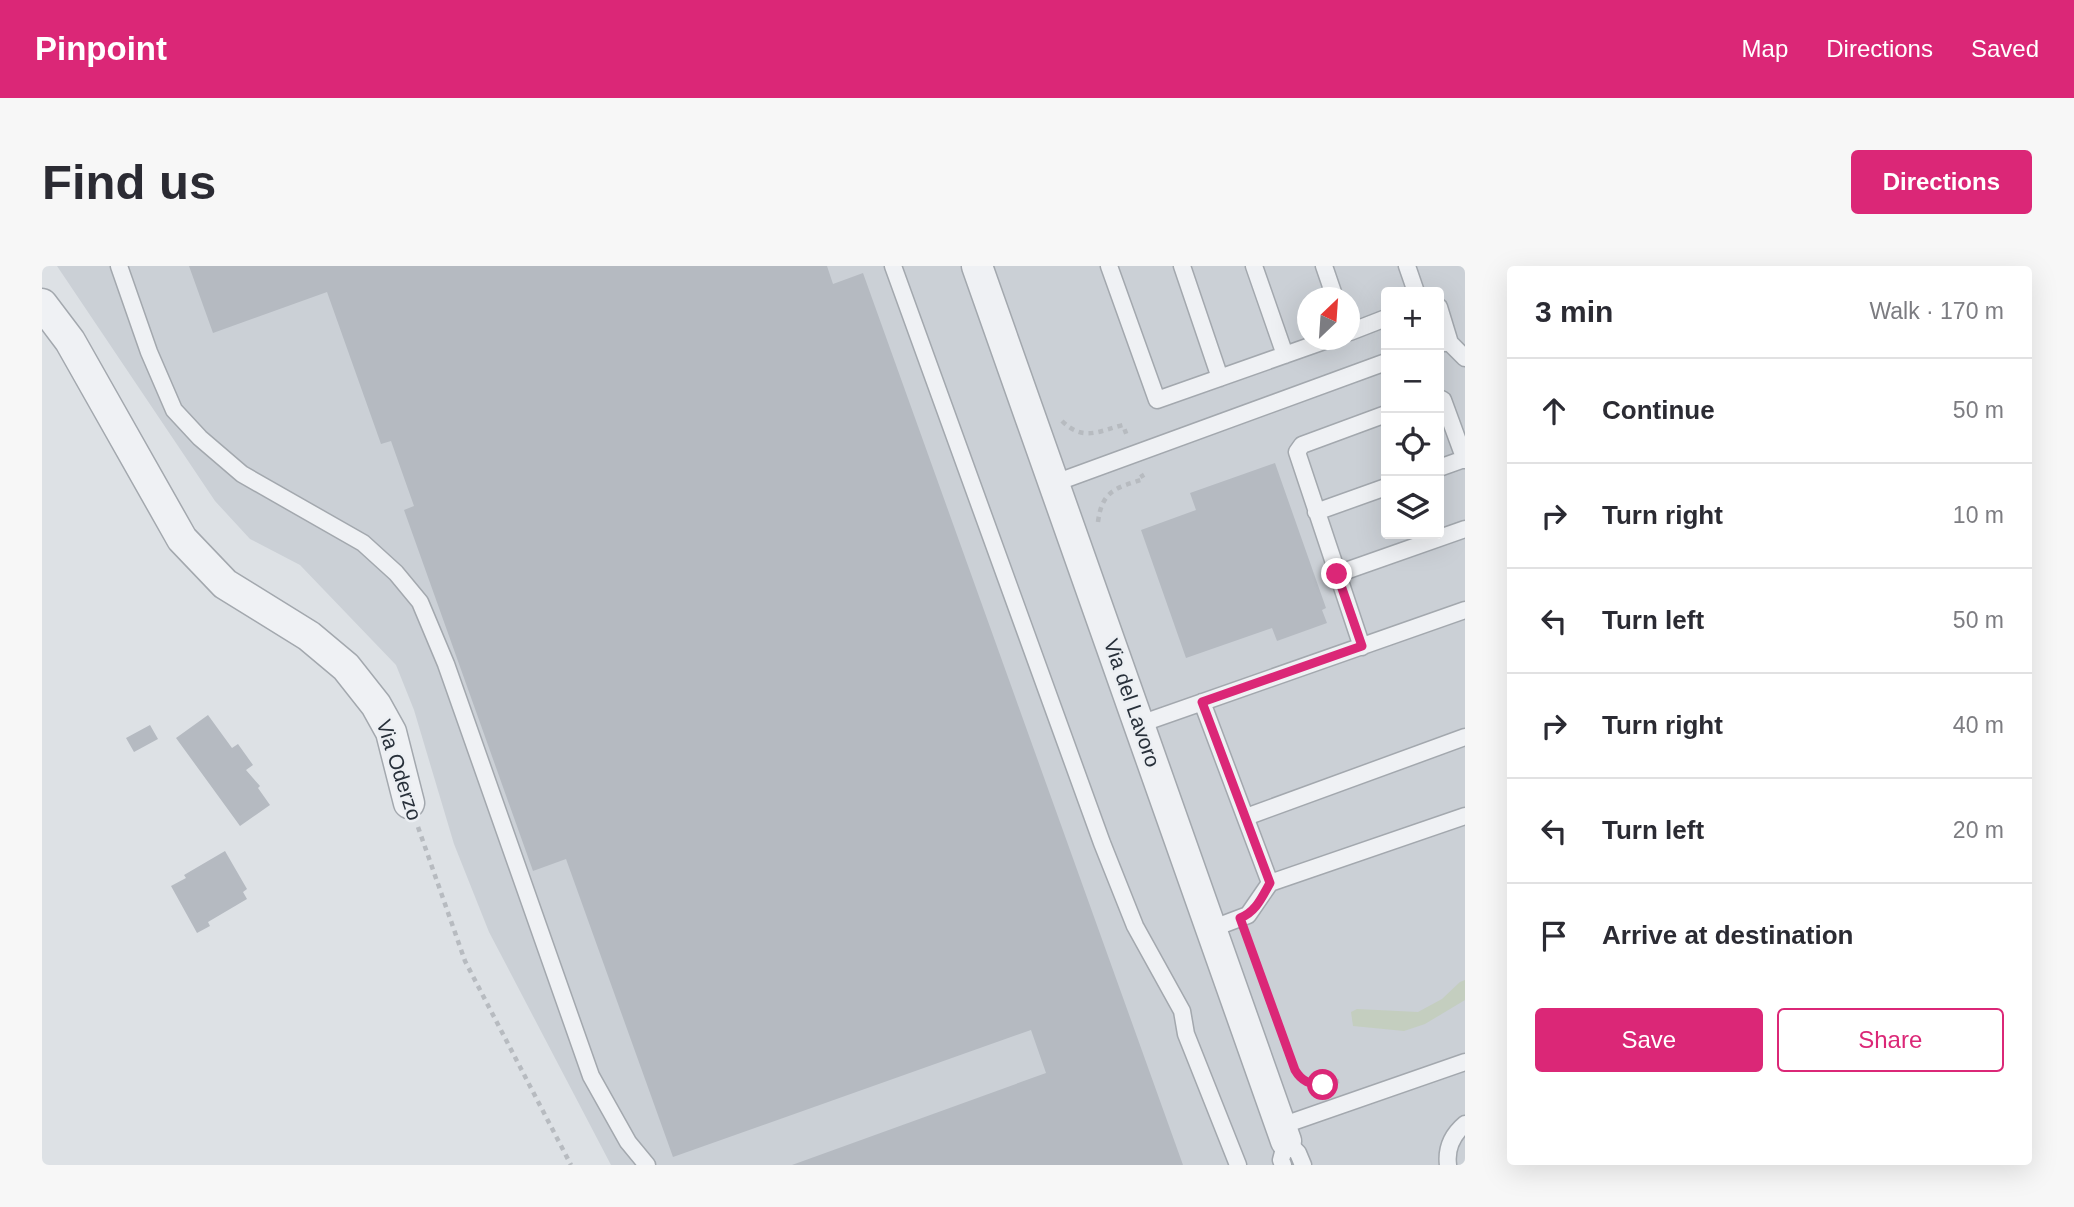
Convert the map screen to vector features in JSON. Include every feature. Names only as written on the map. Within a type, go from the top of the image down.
[{"type":"street","name":"Via del Lavoro","points":[[977,266],[1288,1149]]},
{"type":"street","name":"Via Oderzo","points":[[42,304],[70,341],[183,539],[225,584],[309,636],[346,667],[376,705],[391,732],[410,803]]},
{"type":"lane","points":[[119,266],[149,352],[174,410],[200,438],[242,474],[363,543],[396,573],[420,602],[446,664],[591,1076],[628,1142],[647,1165]]},
{"type":"lane","points":[[892,266],[1102,843],[1135,926],[1182,1010],[1186,1034],[1238,1165]]},
{"type":"lane","points":[[1109,266],[1157,401],[1299,350]]},
{"type":"lane","points":[[1182,266],[1220,378]]},
{"type":"lane","points":[[1254,266],[1285,355]]},
{"type":"lane","points":[[1324,266],[1331,287]]},
{"type":"lane","points":[[1407,266],[1414,287]]},
{"type":"lane","points":[[1360,328],[1381,320]]},
{"type":"lane","points":[[1444,343],[1465,358]]},
{"type":"lane","points":[[1055,483],[1381,364]]},
{"type":"lane","points":[[1444,403],[1465,460],[1444,466]]},
{"type":"lane","points":[[1362,646],[1297,452],[1302,445],[1381,416]]},
{"type":"lane","points":[[1316,512],[1381,489]]},
{"type":"lane","points":[[1337,574],[1465,529]]},
{"type":"lane","points":[[1140,724],[1465,610]]},
{"type":"lane","points":[[1202,702],[1270,883]]},
{"type":"lane","points":[[1246,817],[1465,737]]},
{"type":"lane","points":[[1212,929],[1248,915],[1270,883],[1465,816]]},
{"type":"lane","points":[[1288,1149],[1365,1096],[1465,1062]]},
{"type":"lane","points":[[1448,1165],[1447,1153],[1450,1145],[1465,1124]]},
{"type":"path","points":[[1062,421],[1070,429],[1088,434],[1123,425],[1144,480],[1115,488],[1104,499],[1098,522]]},
{"type":"path","name":"Via Oderzo","points":[[410,803],[465,961],[571,1165]]},
{"type":"path","points":[[1240,918],[1300,1079],[1312,1085],[1323,1085],[1359,1075],[1365,1096]]},
{"type":"shaded area","points":[[57,266],[1465,266],[1465,1165],[611,1165],[489,932],[454,844],[414,710],[396,665],[300,565],[250,539],[215,501]]},
{"type":"green space","points":[[1465,980],[1465,1000],[1425,1024],[1404,1031],[1353,1026],[1351,1012],[1357,1009],[1418,1012],[1442,999]]},
{"type":"building","points":[[189,266],[827,266],[833,284],[863,273],[1183,1165],[792,1165],[1046,1073],[1031,1030],[673,1157],[566,859],[533,871],[404,510],[414,506],[391,441],[381,444],[327,292],[213,333]]},
{"type":"building","points":[[1275,463],[1326,608],[1322,610],[1327,623],[1277,641],[1272,628],[1186,658],[1141,530],[1196,510],[1190,493]]},
{"type":"building","points":[[208,715],[232,748],[238,744],[253,765],[246,770],[260,786],[258,788],[270,805],[240,826],[176,738]]},
{"type":"building","points":[[150,725],[158,739],[134,752],[126,738]]},
{"type":"building","points":[[225,851],[247,889],[243,892],[247,899],[208,922],[210,926],[197,933],[171,886],[186,878],[184,875]]},
{"type":"route","points":[[1323,1085],[1312,1085],[1300,1079],[1295,1070],[1240,918],[1255,908],[1270,883],[1202,702],[1362,646],[1337,574]]}]
